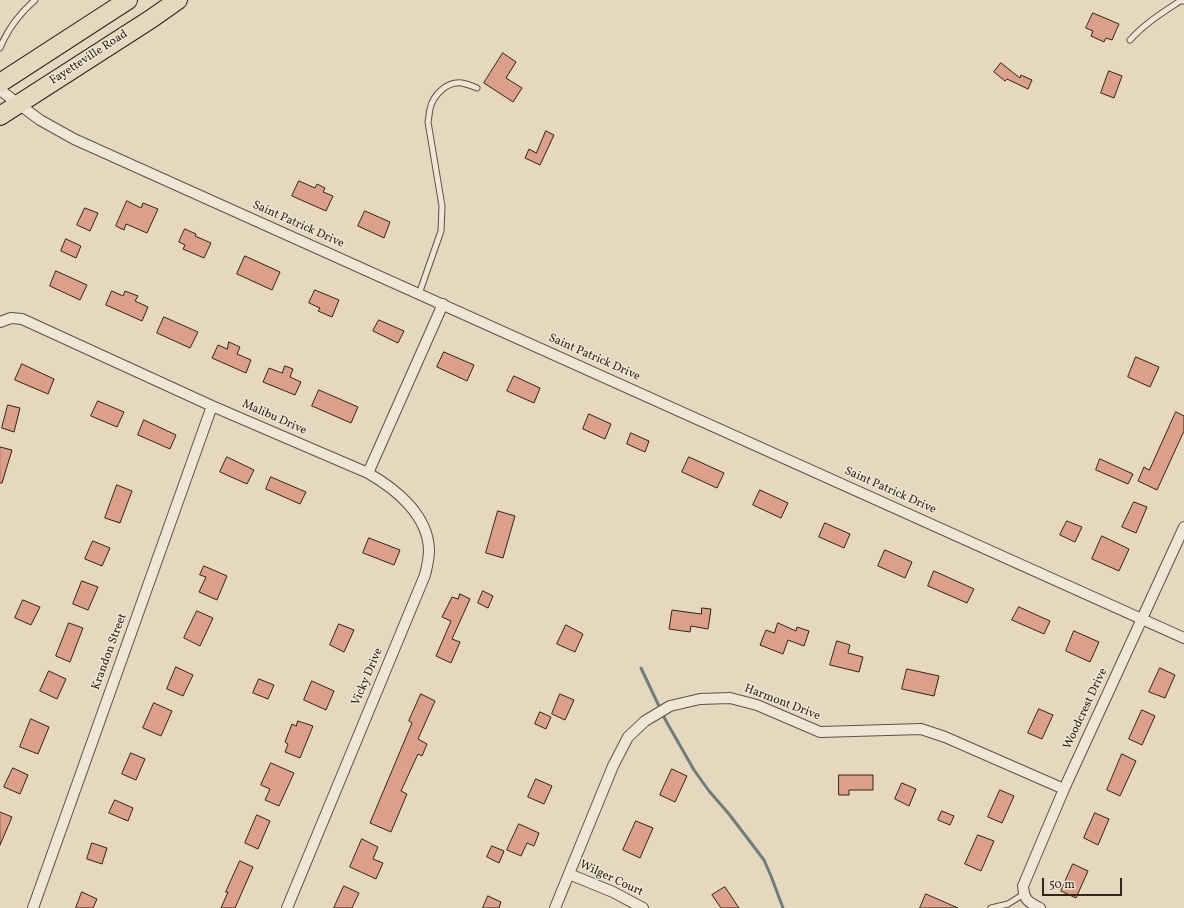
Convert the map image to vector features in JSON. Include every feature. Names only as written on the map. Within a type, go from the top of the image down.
[{"type":"highway","points":[[0,83],[128,0]]},
{"type":"highway","name":"Fayetteville Road","points":[[0,116],[152,19],[178,0]]},
{"type":"street","name":"Saint Patrick Drive","points":[[0,90],[40,120],[74,139],[1184,638]]},
{"type":"street","points":[[368,474],[442,304]]},
{"type":"street","name":"Malibu Drive","points":[[0,322],[11,318],[22,319],[212,406],[368,474]]},
{"type":"street","name":"Krandon Street","points":[[33,908],[212,406]]},
{"type":"street","name":"Vicky Drive","points":[[287,908],[414,603],[428,564],[428,542],[420,520],[404,499],[394,490],[384,482],[368,474]]},
{"type":"street","name":"Woodcrest Drive","points":[[1026,898],[1023,886],[1064,789],[1184,527]]},
{"type":"street","name":"Harmont Drive","points":[[555,908],[613,766],[628,737],[645,720],[670,706],[700,699],[730,698],[757,705],[820,732],[921,729],[945,737],[1064,789]]},
{"type":"street","name":"Wilger Court","points":[[569,874],[613,892],[643,908]]},
{"type":"street","points":[[1026,898],[1040,908]]},
{"type":"lane","points":[[0,48],[8,29],[15,19],[35,0]]},
{"type":"lane","points":[[1130,40],[1140,29],[1151,21],[1180,1],[1184,1]]},
{"type":"lane","points":[[419,294],[441,231],[442,206],[428,122],[430,108],[434,99],[442,88],[454,83],[462,83],[477,88]]},
{"type":"lane","points":[[991,908],[1026,898]]},
{"type":"building","points":[[1093,13],[1119,24],[1112,40],[1106,38],[1104,42],[1091,36],[1093,31],[1086,28]]},
{"type":"building","points":[[503,53],[516,62],[506,78],[522,88],[513,102],[484,83]]},
{"type":"building","points":[[1001,63],[1020,78],[1021,75],[1032,80],[1028,89],[1007,79],[1005,81],[994,72]]},
{"type":"building","points":[[1109,71],[1122,76],[1114,98],[1101,93]]},
{"type":"building","points":[[546,131],[554,135],[540,165],[525,158],[529,149],[536,153]]},
{"type":"building","points":[[299,181],[315,188],[317,184],[325,188],[323,192],[333,196],[326,211],[292,196]]},
{"type":"building","points":[[127,201],[141,208],[143,203],[158,209],[147,233],[126,224],[124,230],[116,226]]},
{"type":"building","points":[[85,208],[98,213],[90,231],[77,225]]},
{"type":"building","points":[[365,211],[390,222],[384,238],[358,226]]},
{"type":"building","points":[[185,229],[196,234],[195,236],[211,243],[204,258],[183,249],[185,245],[179,242]]},
{"type":"building","points":[[66,239],[81,246],[76,258],[61,251]]},
{"type":"building","points":[[245,256],[280,272],[272,290],[237,274]]},
{"type":"building","points":[[56,271],[87,285],[80,300],[50,286]]},
{"type":"building","points":[[315,290],[339,300],[332,317],[318,311],[320,308],[309,303]]},
{"type":"building","points":[[112,291],[123,296],[125,291],[138,296],[135,301],[148,307],[142,321],[106,305]]},
{"type":"building","points":[[164,317],[198,332],[190,348],[157,333]]},
{"type":"building","points":[[379,320],[404,331],[398,343],[373,331]]},
{"type":"building","points":[[229,342],[240,347],[237,354],[251,360],[246,373],[212,358],[218,345],[227,349]]},
{"type":"building","points":[[444,352],[474,365],[467,381],[437,367]]},
{"type":"building","points":[[1136,357],[1159,367],[1150,387],[1128,377]]},
{"type":"building","points":[[22,364],[54,379],[48,394],[15,380]]},
{"type":"building","points":[[285,366],[293,369],[290,377],[301,382],[295,395],[263,382],[269,368],[282,373]]},
{"type":"building","points":[[514,376],[540,388],[534,403],[507,391]]},
{"type":"building","points":[[319,390],[358,407],[351,423],[312,406]]},
{"type":"building","points":[[98,401],[124,412],[117,427],[91,416]]},
{"type":"building","points":[[8,405],[20,408],[14,432],[2,428]]},
{"type":"building","points":[[1176,412],[1184,416],[1184,431],[1157,490],[1138,481],[1144,467],[1149,470]]},
{"type":"building","points":[[589,414],[611,424],[605,439],[583,429]]},
{"type":"building","points":[[144,420],[176,435],[170,449],[138,435]]},
{"type":"building","points":[[631,433],[649,441],[645,452],[627,444]]},
{"type":"building","points":[[0,447],[12,450],[2,483],[0,483]]},
{"type":"building","points":[[227,457],[254,470],[247,484],[220,472]]},
{"type":"building","points":[[689,457],[724,473],[717,488],[682,472]]},
{"type":"building","points":[[1100,459],[1133,474],[1128,484],[1096,470]]},
{"type":"building","points":[[271,477],[306,492],[300,504],[266,489]]},
{"type":"building","points":[[117,485],[132,491],[120,523],[105,518]]},
{"type":"building","points":[[760,490],[788,503],[781,518],[753,505]]},
{"type":"building","points":[[1134,502],[1147,507],[1136,533],[1122,527]]},
{"type":"building","points":[[498,511],[515,516],[503,558],[486,553]]},
{"type":"building","points":[[1067,521],[1082,527],[1075,542],[1060,535]]},
{"type":"building","points":[[825,523],[850,534],[844,548],[819,537]]},
{"type":"building","points":[[1102,536],[1129,549],[1119,571],[1092,559]]},
{"type":"building","points":[[369,538],[400,550],[394,565],[363,553]]},
{"type":"building","points":[[93,541],[110,548],[102,566],[85,559]]},
{"type":"building","points":[[885,550],[912,562],[905,578],[878,566]]},
{"type":"building","points":[[204,566],[227,576],[217,600],[199,592],[206,577],[200,575]]},
{"type":"building","points":[[934,571],[974,589],[967,603],[928,586]]},
{"type":"building","points":[[82,581],[98,587],[88,610],[73,604]]},
{"type":"building","points":[[483,591],[493,596],[488,608],[478,603]]},
{"type":"building","points":[[460,594],[470,599],[452,639],[460,642],[451,663],[436,656],[451,621],[442,617],[452,597],[458,599]]},
{"type":"building","points":[[23,600],[40,607],[31,625],[15,618]]},
{"type":"building","points":[[1019,607],[1050,621],[1044,634],[1012,620]]},
{"type":"building","points":[[702,608],[711,609],[708,629],[691,626],[690,632],[669,629],[672,610],[701,614]]},
{"type":"building","points":[[197,611],[213,618],[200,646],[184,638]]},
{"type":"building","points":[[69,623],[83,628],[70,662],[56,656]]},
{"type":"building","points":[[778,623],[796,631],[797,627],[809,631],[804,646],[788,640],[783,654],[760,645],[766,630],[774,633]]},
{"type":"building","points":[[339,624],[354,630],[344,652],[330,645]]},
{"type":"building","points":[[566,625],[583,634],[575,652],[557,644]]},
{"type":"building","points":[[1074,631],[1099,642],[1090,662],[1066,651]]},
{"type":"building","points":[[837,641],[850,645],[848,653],[863,657],[859,672],[830,665]]},
{"type":"building","points":[[176,667],[193,675],[183,696],[167,689]]},
{"type":"building","points":[[1160,668],[1175,675],[1165,698],[1149,692]]},
{"type":"building","points":[[907,669],[939,676],[934,696],[902,689]]},
{"type":"building","points":[[49,671],[66,679],[57,699],[40,691]]},
{"type":"building","points":[[259,679],[274,685],[268,699],[253,693]]},
{"type":"building","points":[[312,681],[334,691],[326,710],[304,700]]},
{"type":"building","points":[[421,694],[435,701],[418,739],[427,744],[422,756],[418,754],[401,791],[407,794],[391,832],[370,823],[412,723],[409,721]]},
{"type":"building","points":[[560,694],[574,700],[565,720],[552,714]]},
{"type":"building","points":[[154,703],[172,711],[161,736],[143,728]]},
{"type":"building","points":[[1039,709],[1053,715],[1042,739],[1028,733]]},
{"type":"building","points":[[1142,710],[1155,716],[1142,745],[1129,739]]},
{"type":"building","points":[[540,712],[551,717],[546,729],[535,724]]},
{"type":"building","points":[[31,719],[49,727],[38,754],[20,747]]},
{"type":"building","points":[[298,721],[313,726],[300,758],[285,752],[288,744],[285,742],[292,724],[296,726]]},
{"type":"building","points":[[131,753],[145,759],[136,780],[122,774]]},
{"type":"building","points":[[1122,754],[1136,761],[1120,796],[1107,790]]},
{"type":"building","points":[[271,763],[294,773],[279,806],[265,800],[270,789],[261,785]]},
{"type":"building","points":[[13,768],[28,775],[20,794],[4,787]]},
{"type":"building","points":[[672,769],[687,776],[675,802],[660,795]]},
{"type":"building","points":[[839,775],[873,775],[873,790],[849,790],[849,795],[839,795]]},
{"type":"building","points":[[536,779],[552,786],[544,804],[528,797]]},
{"type":"building","points":[[902,783],[916,789],[909,806],[895,799]]},
{"type":"building","points":[[1000,790],[1014,796],[1002,823],[988,817]]},
{"type":"building","points":[[115,800],[133,808],[128,821],[109,813]]},
{"type":"building","points":[[942,811],[954,816],[950,825],[938,820]]},
{"type":"building","points":[[0,812],[12,817],[0,845]]},
{"type":"building","points":[[1095,813],[1109,819],[1098,845],[1084,838]]},
{"type":"building","points":[[257,815],[270,821],[258,849],[245,843]]},
{"type":"building","points":[[636,821],[653,828],[640,858],[623,850]]},
{"type":"building","points":[[519,824],[539,833],[534,846],[527,843],[521,856],[507,850]]},
{"type":"building","points":[[978,835],[994,841],[981,871],[965,864]]},
{"type":"building","points":[[362,839],[378,847],[373,859],[383,863],[376,879],[350,867]]},
{"type":"building","points":[[92,843],[107,848],[102,864],[87,859]]},
{"type":"building","points":[[492,846],[504,851],[499,863],[487,857]]},
{"type":"building","points":[[240,861],[253,867],[235,908],[221,908],[228,892],[226,892]]},
{"type":"building","points":[[1073,864],[1088,871],[1076,898],[1061,891]]},
{"type":"building","points":[[344,886],[359,893],[352,908],[334,908]]},
{"type":"building","points":[[725,887],[739,908],[721,908],[712,895]]},
{"type":"building","points":[[82,892],[97,899],[93,908],[76,908]]},
{"type":"building","points":[[926,894],[958,908],[920,908]]},
{"type":"building","points":[[488,896],[501,902],[499,908],[483,908]]},
{"type":"waterway","points":[[641,668],[666,721],[694,770],[764,860],[783,908]]}]
